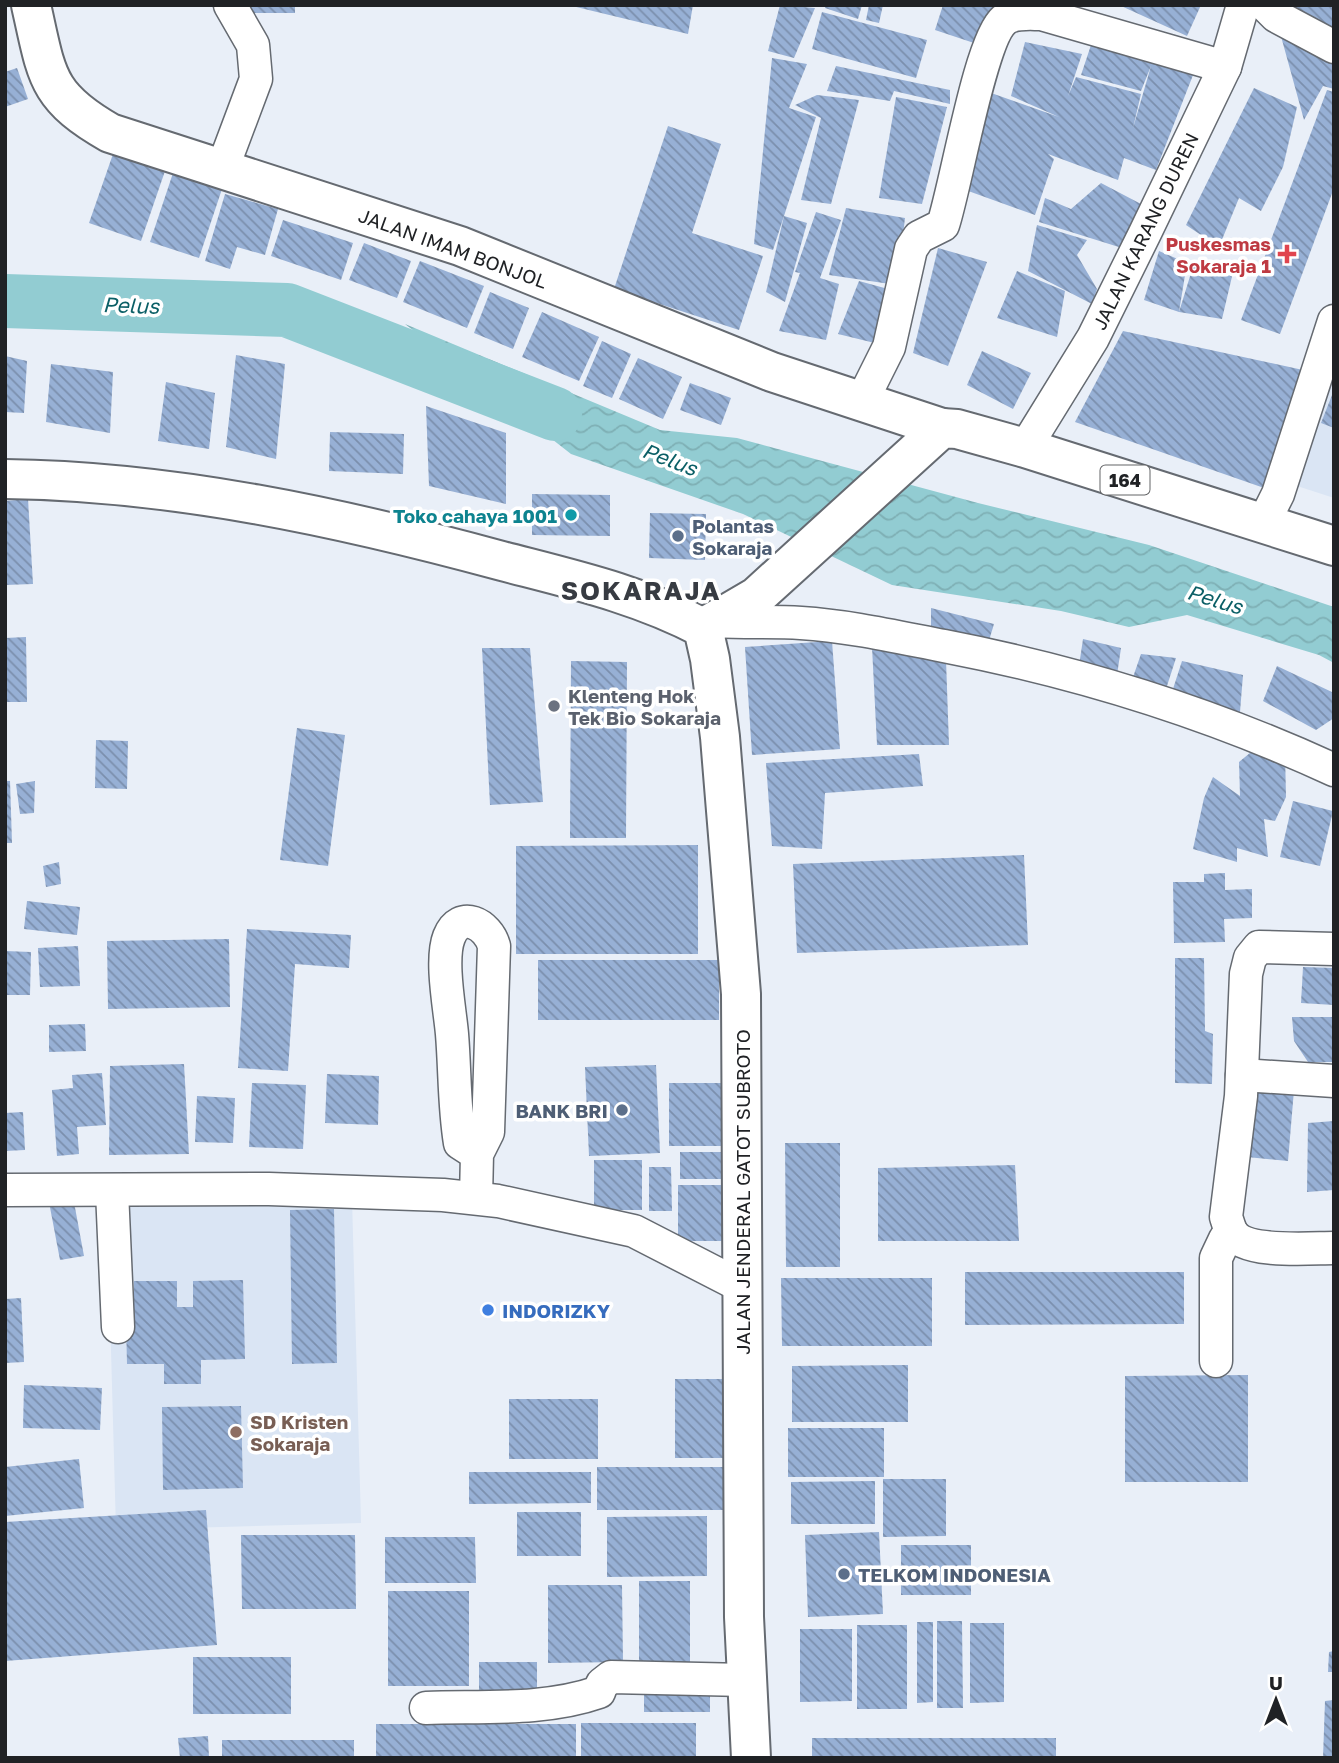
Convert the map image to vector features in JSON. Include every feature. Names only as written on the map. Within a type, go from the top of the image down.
[{"type":"main road","name":"JALAN IMAM BONJOL","points":[[31,5],[55,91],[78,114],[110,133],[223,167],[460,246],[772,372],[861,402],[931,438]]},
{"type":"main road","name":"164","points":[[931,438],[1025,447],[1334,546]]},
{"type":"main road","points":[[5,479],[74,480],[163,488],[366,527],[632,595],[709,625],[756,597],[931,438]]},
{"type":"main road","name":"JALAN JENDERAL GATOT SUBROTO","points":[[709,625],[741,994],[745,1680],[751,1758]]},
{"type":"street","points":[[223,167],[256,79],[253,45],[230,5]]},
{"type":"street","name":"JALAN KARANG DUREN","points":[[1025,447],[1093,338],[1225,67],[1243,5]]},
{"type":"street","points":[[1265,5],[1276,16],[1334,47]]},
{"type":"street","points":[[861,402],[889,347],[911,249],[919,237],[943,225],[984,63],[995,33],[1005,19],[1019,14],[1041,14],[1225,67]]},
{"type":"street","points":[[1263,524],[1278,495],[1334,321]]},
{"type":"street","points":[[709,625],[801,623],[988,654],[1110,684],[1196,712],[1270,740],[1334,770]]},
{"type":"street","points":[[476,1198],[477,1154],[488,1132],[494,946],[491,935],[484,926],[466,922],[457,926],[449,936],[448,977],[460,1143],[477,1154]]},
{"type":"street","points":[[1334,949],[1272,947],[1254,950],[1246,974],[1242,1075],[1226,1217],[1232,1234],[1241,1241],[1262,1247],[1334,1248]]},
{"type":"street","points":[[1242,1075],[1334,1081]]},
{"type":"street","points":[[5,1189],[269,1189],[476,1198],[550,1210],[634,1231],[743,1287]]},
{"type":"street","points":[[112,1191],[118,1327]]},
{"type":"street","points":[[1216,1361],[1216,1258],[1225,1240],[1232,1234]]},
{"type":"street","points":[[426,1708],[526,1705],[582,1698],[599,1692],[602,1684],[611,1677],[745,1680]]},
{"type":"shaded area","points":[[1334,362],[1334,498],[1288,483]]},
{"type":"shaded area","name":"SD Kristen Sokaraja","points":[[352,1199],[361,1523],[116,1530],[107,1206]]},
{"type":"water","points":[[405,324],[660,430],[737,438],[978,503],[1149,545],[1334,607],[1334,663],[1319,655],[1187,615],[1129,627],[1061,611],[892,585],[743,514],[571,454]]},
{"type":"building","points":[[240,5],[295,5],[295,13],[239,13]]},
{"type":"building","points":[[568,5],[693,5],[688,34]]},
{"type":"building","points":[[780,5],[815,8],[794,58],[768,51]]},
{"type":"building","points":[[826,5],[862,5],[858,19],[825,8]]},
{"type":"building","points":[[869,5],[883,5],[879,23],[866,20]]},
{"type":"building","points":[[943,5],[999,5],[986,47],[935,30]]},
{"type":"building","points":[[1119,5],[1201,5],[1187,36]]},
{"type":"building","points":[[1282,5],[1334,5],[1334,36]]},
{"type":"building","points":[[822,12],[927,40],[916,78],[812,49]]},
{"type":"building","points":[[1279,29],[1334,51],[1334,89],[1323,86],[1304,120]]},
{"type":"building","points":[[1025,42],[1082,54],[1068,96],[1076,77],[1141,94],[1133,128],[1151,66],[1141,91],[1081,75],[1092,42],[1195,70],[1156,170],[1124,158],[1118,180],[1048,154],[1054,159],[1035,215],[960,188],[977,88],[1059,117],[1011,96]]},
{"type":"building","points":[[772,58],[807,64],[789,108],[816,117],[773,250],[754,244]]},
{"type":"building","points":[[836,66],[950,90],[950,104],[894,91],[890,101],[827,91]]},
{"type":"building","points":[[17,68],[28,99],[5,107],[5,72]]},
{"type":"building","points":[[1254,88],[1297,107],[1283,167],[1261,211],[1239,198],[1219,247],[1186,225]]},
{"type":"building","name":"Puskesmas Sokaraja 1","points":[[1327,90],[1334,92],[1334,188],[1280,334],[1241,320]]},
{"type":"building","points":[[817,95],[859,100],[831,204],[801,200],[821,118],[795,105]]},
{"type":"building","points":[[896,97],[947,107],[922,204],[879,198]]},
{"type":"building","points":[[668,126],[721,144],[692,233],[763,256],[739,330],[614,289]]},
{"type":"building","points":[[113,154],[165,171],[141,241],[89,223]]},
{"type":"building","points":[[173,173],[222,189],[199,258],[150,242]]},
{"type":"building","points":[[1101,183],[1141,204],[1122,248],[1039,222],[1045,198],[1071,209]]},
{"type":"building","points":[[225,194],[278,209],[265,255],[237,247],[230,269],[205,261]]},
{"type":"building","points":[[846,208],[905,218],[897,285],[829,275]]},
{"type":"building","points":[[816,212],[841,220],[820,278],[839,284],[826,340],[779,331],[800,273],[795,272]]},
{"type":"building","points":[[784,216],[807,223],[785,302],[766,292]]},
{"type":"building","points":[[283,220],[353,243],[341,280],[271,256]]},
{"type":"building","points":[[1037,225],[1087,240],[1077,255],[1097,289],[1092,304],[1028,271]]},
{"type":"building","points":[[364,243],[411,261],[397,298],[349,280]]},
{"type":"building","points":[[938,248],[987,262],[948,366],[913,353]]},
{"type":"building","points":[[1159,251],[1187,263],[1179,312],[1144,300]]},
{"type":"building","points":[[1195,260],[1234,268],[1222,319],[1179,312]]},
{"type":"building","points":[[420,261],[484,286],[467,328],[403,302]]},
{"type":"building","points":[[1017,271],[1065,291],[1057,337],[997,318]]},
{"type":"building","points":[[859,281],[899,292],[887,346],[838,334]]},
{"type":"building","points":[[490,292],[529,308],[513,349],[474,333]]},
{"type":"building","points":[[542,312],[599,337],[579,381],[522,357]]},
{"type":"building","points":[[1123,331],[1303,370],[1273,491],[1075,422]]},
{"type":"building","points":[[602,341],[631,354],[612,398],[583,386]]},
{"type":"building","points":[[982,351],[1031,373],[1013,409],[967,385]]},
{"type":"building","points":[[236,355],[285,364],[276,459],[226,447]]},
{"type":"building","points":[[5,356],[27,361],[24,413],[5,412]]},
{"type":"building","points":[[638,358],[682,377],[663,419],[619,399]]},
{"type":"building","points":[[51,364],[113,372],[110,433],[46,422]]},
{"type":"building","points":[[166,382],[215,393],[209,449],[158,441]]},
{"type":"building","points":[[690,383],[731,398],[721,425],[680,410]]},
{"type":"building","points":[[1334,390],[1334,428],[1321,423]]},
{"type":"building","points":[[426,406],[506,433],[506,504],[429,486]]},
{"type":"building","points":[[330,432],[404,434],[403,474],[329,471]]},
{"type":"building","name":"Toko cahaya 1001","points":[[532,494],[610,495],[610,536],[532,535]]},
{"type":"building","points":[[28,499],[33,584],[5,585],[5,501]]},
{"type":"building","name":"Polantas Sokaraja","points":[[650,513],[706,514],[705,560],[649,558]]},
{"type":"building","points":[[931,608],[994,624],[987,647],[931,638]]},
{"type":"building","points":[[26,637],[27,702],[5,702],[5,638]]},
{"type":"building","points":[[1083,639],[1121,648],[1117,675],[1079,666]]},
{"type":"building","points":[[832,641],[840,749],[752,755],[745,647]]},
{"type":"building","points":[[872,647],[946,660],[949,745],[877,745]]},
{"type":"building","points":[[482,648],[530,648],[543,802],[490,805]]},
{"type":"building","points":[[1141,654],[1176,658],[1166,689],[1132,680]]},
{"type":"building","points":[[571,661],[627,662],[626,838],[570,838]]},
{"type":"building","points":[[1182,661],[1243,675],[1240,712],[1172,692]]},
{"type":"building","points":[[1277,666],[1334,693],[1334,718],[1316,730],[1263,701]]},
{"type":"building","points":[[297,728],[345,735],[328,866],[280,860]]},
{"type":"building","points":[[96,740],[128,741],[127,789],[95,788]]},
{"type":"building","points":[[1262,743],[1285,752],[1286,797],[1275,821],[1264,819],[1268,857],[1237,848],[1237,862],[1193,849],[1204,798],[1213,777],[1240,796],[1239,762]]},
{"type":"building","points":[[919,754],[923,786],[825,793],[822,849],[772,846],[766,763]]},
{"type":"building","points":[[5,781],[10,781],[12,843],[5,843]]},
{"type":"building","points":[[35,781],[34,813],[20,814],[16,784]]},
{"type":"building","points":[[1293,801],[1333,811],[1320,866],[1280,857]]},
{"type":"building","points":[[698,845],[698,954],[516,954],[516,846]]},
{"type":"building","points":[[1024,855],[1028,945],[797,953],[793,864]]},
{"type":"building","points":[[59,862],[61,884],[46,887],[43,866]]},
{"type":"building","points":[[1225,873],[1225,890],[1252,889],[1252,918],[1224,919],[1225,942],[1174,943],[1173,882],[1204,882],[1204,874]]},
{"type":"building","points":[[27,901],[80,907],[77,935],[24,929]]},
{"type":"building","points":[[247,929],[351,935],[349,968],[295,964],[288,1071],[238,1068]]},
{"type":"building","points":[[229,939],[230,1007],[108,1009],[107,941]]},
{"type":"building","points":[[78,946],[80,986],[40,987],[38,948]]},
{"type":"building","points":[[5,951],[31,952],[30,995],[5,995]]},
{"type":"building","points":[[1175,958],[1204,958],[1205,1031],[1213,1034],[1212,1084],[1175,1083]]},
{"type":"building","points":[[538,960],[719,960],[719,1020],[538,1020]]},
{"type":"building","points":[[1303,967],[1334,968],[1334,1005],[1301,1003]]},
{"type":"building","points":[[1292,1017],[1334,1017],[1334,1062],[1308,1062],[1294,1041]]},
{"type":"building","points":[[85,1024],[86,1051],[49,1052],[49,1025]]},
{"type":"building","points":[[184,1064],[189,1154],[109,1155],[110,1066]]},
{"type":"building","name":"BANK BRI","points":[[656,1065],[660,1153],[589,1156],[585,1067]]},
{"type":"building","points":[[102,1073],[106,1125],[77,1127],[79,1154],[57,1156],[52,1090],[73,1088],[72,1075]]},
{"type":"building","points":[[327,1074],[379,1076],[378,1125],[325,1123]]},
{"type":"building","points":[[252,1083],[306,1085],[303,1149],[249,1147]]},
{"type":"building","points":[[669,1083],[729,1083],[729,1146],[669,1146]]},
{"type":"building","points":[[1254,1086],[1294,1090],[1288,1161],[1247,1157]]},
{"type":"building","points":[[197,1096],[235,1098],[233,1143],[195,1142]]},
{"type":"building","points":[[23,1112],[25,1150],[5,1151],[5,1113]]},
{"type":"building","points":[[1334,1121],[1334,1190],[1307,1192],[1308,1123]]},
{"type":"building","points":[[785,1143],[840,1143],[840,1267],[786,1267]]},
{"type":"building","points":[[680,1152],[734,1152],[734,1179],[680,1179]]},
{"type":"building","points":[[594,1160],[642,1160],[642,1210],[594,1210]]},
{"type":"building","points":[[1015,1165],[1019,1241],[878,1241],[878,1168]]},
{"type":"building","points":[[649,1167],[671,1167],[672,1211],[649,1211]]},
{"type":"building","points":[[678,1185],[727,1185],[727,1241],[678,1241]]},
{"type":"building","points":[[73,1197],[84,1256],[60,1260],[49,1202]]},
{"type":"building","points":[[334,1209],[337,1363],[292,1364],[290,1210]]},
{"type":"building","points":[[965,1272],[1184,1272],[1184,1324],[965,1325]]},
{"type":"building","points":[[781,1278],[932,1278],[932,1346],[782,1346]]},
{"type":"building","points":[[243,1280],[245,1359],[201,1360],[201,1384],[164,1384],[164,1364],[127,1364],[126,1322],[134,1321],[134,1281],[177,1281],[177,1307],[193,1307],[193,1281]]},
{"type":"building","points":[[21,1298],[24,1362],[5,1363],[5,1299]]},
{"type":"building","points":[[908,1365],[908,1422],[792,1422],[792,1366]]},
{"type":"building","points":[[1248,1375],[1248,1482],[1125,1482],[1125,1376]]},
{"type":"building","points":[[675,1379],[733,1379],[733,1458],[675,1458]]},
{"type":"building","points":[[24,1385],[102,1388],[100,1430],[23,1428]]},
{"type":"building","points":[[509,1399],[598,1399],[598,1459],[509,1459]]},
{"type":"building","points":[[241,1406],[243,1488],[163,1490],[162,1407]]},
{"type":"building","points":[[788,1428],[884,1428],[884,1477],[788,1477]]},
{"type":"building","points":[[79,1459],[84,1508],[5,1516],[5,1467]]},
{"type":"building","points":[[597,1467],[726,1467],[726,1510],[597,1510]]},
{"type":"building","points":[[469,1472],[591,1472],[591,1503],[469,1504]]},
{"type":"building","points":[[883,1479],[946,1479],[946,1536],[883,1537]]},
{"type":"building","points":[[875,1481],[875,1524],[791,1524],[791,1482]]},
{"type":"building","points":[[206,1510],[217,1645],[5,1661],[5,1522]]},
{"type":"building","points":[[517,1512],[581,1512],[581,1556],[517,1556]]},
{"type":"building","points":[[707,1516],[707,1576],[607,1577],[607,1517]]},
{"type":"building","name":"TELKOM INDONESIA","points":[[879,1532],[883,1614],[808,1617],[805,1535]]},
{"type":"building","points":[[241,1535],[355,1535],[356,1609],[242,1609]]},
{"type":"building","points":[[385,1537],[475,1537],[476,1583],[385,1583]]},
{"type":"building","points":[[901,1545],[971,1545],[971,1595],[901,1595]]},
{"type":"building","points":[[639,1581],[690,1581],[690,1664],[639,1664]]},
{"type":"building","points":[[548,1585],[622,1585],[623,1662],[548,1663]]},
{"type":"building","points":[[388,1591],[469,1591],[469,1686],[388,1686]]},
{"type":"building","points":[[937,1621],[962,1621],[963,1708],[937,1708]]},
{"type":"building","points":[[917,1622],[933,1622],[933,1702],[917,1703]]},
{"type":"building","points":[[970,1623],[1004,1623],[1004,1702],[970,1703]]},
{"type":"building","points":[[857,1625],[907,1625],[907,1709],[857,1709]]},
{"type":"building","points":[[800,1629],[852,1629],[852,1701],[800,1702]]},
{"type":"building","points":[[1334,1651],[1334,1672],[1328,1672],[1329,1652]]},
{"type":"building","points":[[193,1657],[291,1657],[291,1714],[193,1714]]},
{"type":"building","points":[[479,1662],[537,1662],[537,1690],[479,1690]]},
{"type":"building","points":[[644,1684],[710,1684],[710,1712],[644,1712]]},
{"type":"building","points":[[1334,1700],[1334,1758],[1323,1758],[1325,1701]]},
{"type":"building","points":[[581,1723],[696,1723],[696,1758],[581,1758]]},
{"type":"building","points":[[376,1724],[576,1724],[576,1758],[376,1758]]},
{"type":"building","points":[[208,1736],[209,1758],[180,1758],[178,1738]]},
{"type":"building","points":[[812,1738],[1056,1738],[1056,1758],[812,1758]]},
{"type":"building","points":[[222,1740],[354,1740],[354,1758],[222,1758]]},
{"type":"waterway","name":"Pelus","points":[[5,301],[287,310],[555,414]]},
{"type":"place","name":"Puskesmas Sokaraja 1","points":[[1287,254]]},
{"type":"place","name":"Toko cahaya 1001","points":[[571,515]]},
{"type":"place","name":"Polantas Sokaraja","points":[[678,536]]},
{"type":"place","name":"Klenteng Hok Tek Bio Sokaraja","points":[[554,706]]},
{"type":"place","name":"BANK BRI","points":[[622,1110]]},
{"type":"place","name":"INDORIZKY","points":[[488,1310]]},
{"type":"place","name":"SD Kristen Sokaraja","points":[[236,1432]]},
{"type":"place","name":"TELKOM INDONESIA","points":[[844,1574]]},
{"type":"district","name":"SOKARAJA","points":[[641,590]]}]
